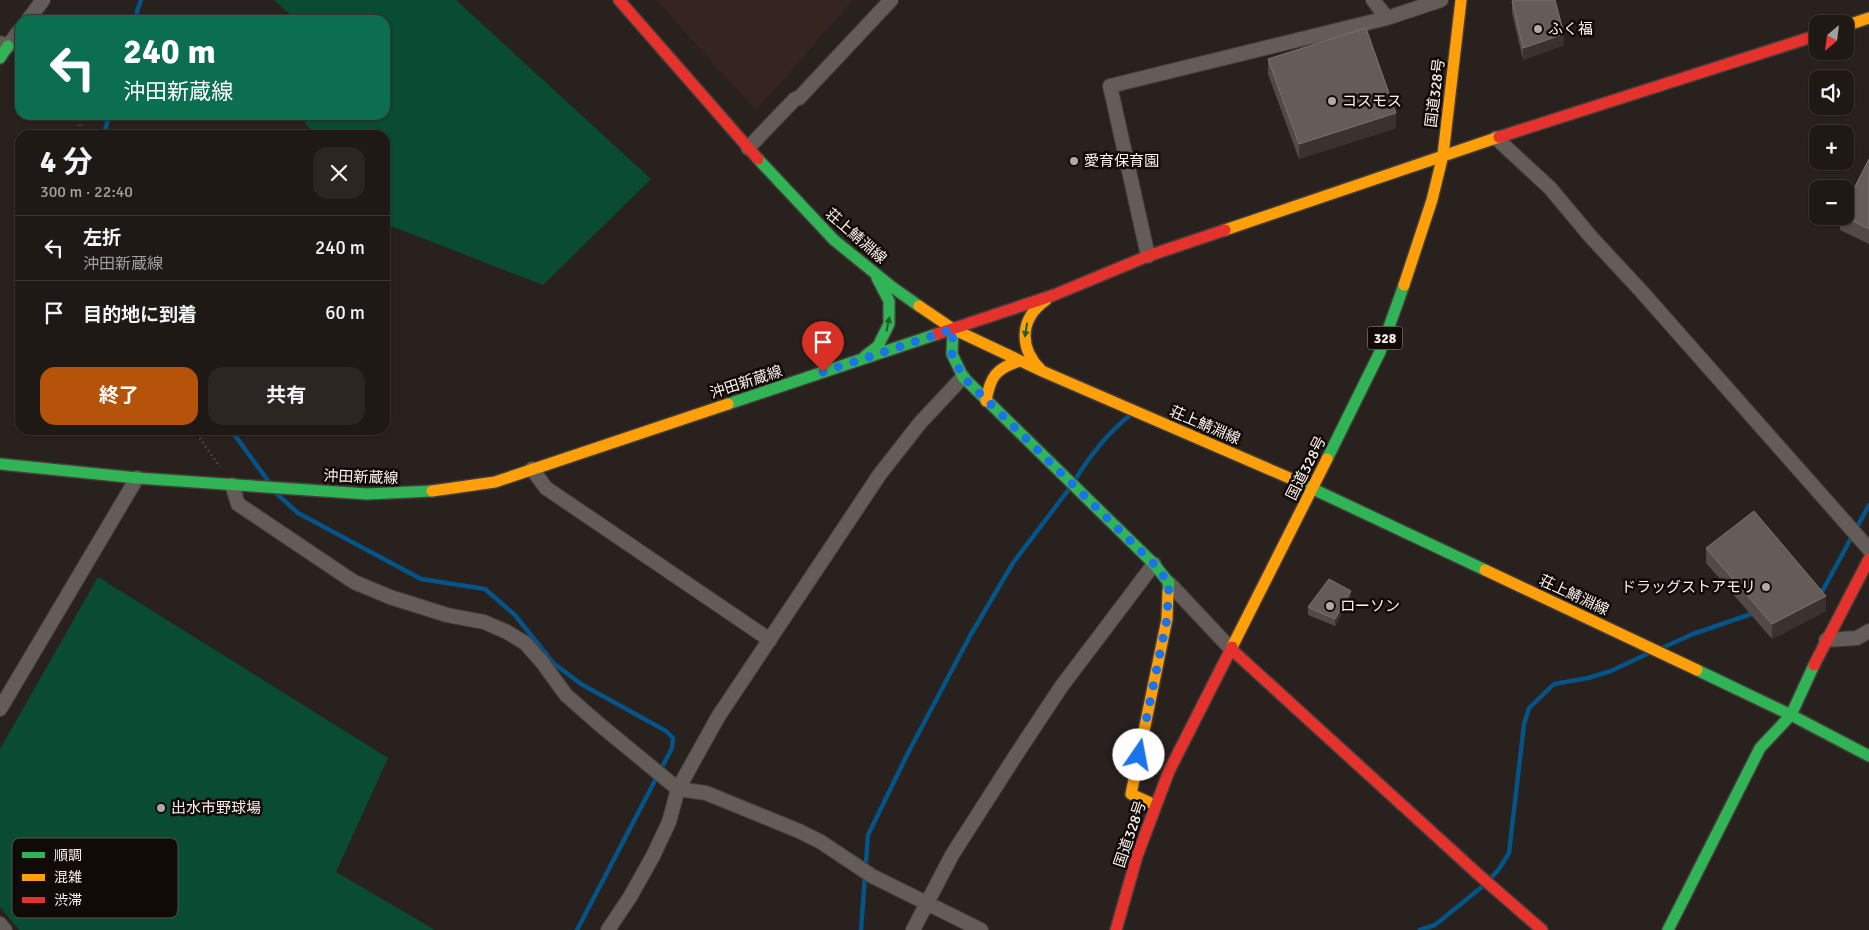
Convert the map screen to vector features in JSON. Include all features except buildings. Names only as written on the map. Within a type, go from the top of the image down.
[{"type":"main road","name":"荘上鯖淵線","points":[[619,0],[748,148],[834,240],[874,272],[953,329],[1042,371],[1312,488],[1791,715],[1869,756]]},
{"type":"main road","name":"国道328号","points":[[1116,930],[1137,856],[1169,771],[1380,352],[1432,200],[1443,155],[1461,0]]},
{"type":"main road","points":[[1854,23],[1869,18]]},
{"type":"main road","points":[[1042,371],[1029,357],[1024,339],[1027,320],[1038,304],[1054,295],[1148,256],[1443,155],[1809,38]]},
{"type":"main road","points":[[859,360],[878,346],[889,324],[889,301],[874,272]]},
{"type":"main road","name":"沖田新蔵線","points":[[0,464],[137,478],[367,494],[404,494],[467,487],[495,482],[1054,295]]},
{"type":"main road","points":[[953,329],[952,354],[963,377],[1154,564],[1169,583],[1167,619],[1132,794],[1155,805]]},
{"type":"main road","points":[[986,401],[988,387],[999,370],[1005,365],[1020,360]]},
{"type":"main road","points":[[1668,930],[1760,748],[1791,715],[1826,640],[1869,559]]},
{"type":"main road","points":[[1231,649],[1542,930]]},
{"type":"street","points":[[32,15],[43,0]]},
{"type":"street","points":[[748,148],[795,99],[799,98],[891,0]]},
{"type":"street","points":[[1373,0],[1387,18]]},
{"type":"street","points":[[1148,256],[1110,86],[1387,18],[1436,1]]},
{"type":"street","points":[[3,49],[15,36]]},
{"type":"street","points":[[1496,138],[1550,188],[1591,237],[1869,549]]},
{"type":"street","points":[[608,930],[630,898],[653,856],[669,822],[678,788],[718,716],[880,474],[920,423],[963,377]]},
{"type":"street","points":[[532,469],[546,488],[770,640]]},
{"type":"street","points":[[0,709],[137,478]]},
{"type":"street","points":[[232,485],[238,504],[354,582],[390,597],[447,614],[484,622],[507,632],[525,643],[542,662],[566,695],[678,788],[706,793],[799,831],[821,842],[872,876],[981,930]]},
{"type":"street","points":[[913,930],[952,856],[1061,687],[1154,564]]},
{"type":"street","points":[[1169,583],[1231,649]]},
{"type":"street","points":[[1826,640],[1857,638],[1869,631]]},
{"type":"street","points":[[0,924],[5,930]]},
{"type":"path","points":[[197,435],[232,485]]},
{"type":"shaded area","points":[[656,0],[853,0],[756,111]]},
{"type":"green space","points":[[274,0],[456,0],[651,179],[543,285],[391,226],[390,130],[311,130],[305,123],[306,120],[390,120],[390,15],[290,15]]},
{"type":"green space","name":"出水市野球場","points":[[98,577],[388,758],[336,872],[435,930],[19,930],[0,907],[0,749]]},
{"type":"waterway","points":[[137,15],[141,0]]},
{"type":"waterway","points":[[105,130],[108,120]]},
{"type":"waterway","points":[[1075,480],[1099,446],[1129,416]]},
{"type":"waterway","points":[[235,435],[269,482]]},
{"type":"waterway","points":[[861,930],[868,835],[909,751],[970,636],[1013,563],[1069,489]]},
{"type":"waterway","points":[[277,494],[298,513],[421,579],[485,589],[515,615],[553,663],[581,684],[666,731],[673,738],[672,748],[577,930]]},
{"type":"waterway","points":[[1816,592],[1823,590],[1869,505]]},
{"type":"waterway","points":[[1664,647],[1693,634],[1754,613]]},
{"type":"waterway","points":[[1490,879],[1509,853],[1524,724],[1529,708],[1554,684],[1588,678],[1611,671],[1647,654]]},
{"type":"waterway","points":[[1420,930],[1435,925],[1483,886]]},
{"type":"traffic: fast","points":[[0,58],[8,46]]},
{"type":"traffic: fast","points":[[758,159],[834,240],[892,287],[919,306]]},
{"type":"traffic: fast","points":[[865,356],[878,346],[889,324],[889,301],[877,278]]},
{"type":"traffic: fast","points":[[1327,459],[1380,352],[1404,285]]},
{"type":"traffic: fast","points":[[953,329],[952,354],[963,377],[1154,564],[1169,583],[1168,592]]},
{"type":"traffic: fast","points":[[728,404],[937,334]]},
{"type":"traffic: fast","points":[[0,464],[137,478],[367,494],[432,491]]},
{"type":"traffic: fast","points":[[1294,480],[1485,570]]},
{"type":"traffic: fast","points":[[1668,930],[1760,748],[1791,715],[1814,665]]},
{"type":"traffic: fast","points":[[1697,670],[1791,715],[1869,756]]},
{"type":"traffic: slow","points":[[1404,285],[1432,200],[1443,155],[1461,0]]},
{"type":"traffic: slow","points":[[1854,23],[1869,18]]},
{"type":"traffic: slow","points":[[1225,230],[1499,137]]},
{"type":"traffic: slow","points":[[1041,370],[1029,352],[1025,334],[1031,316],[1046,300]]},
{"type":"traffic: slow","points":[[919,306],[953,329],[1042,371],[1294,480]]},
{"type":"traffic: slow","points":[[986,401],[992,380],[1000,370],[1020,361]]},
{"type":"traffic: slow","points":[[432,491],[495,482],[728,404]]},
{"type":"traffic: slow","points":[[1232,647],[1327,459]]},
{"type":"traffic: slow","points":[[1485,570],[1697,670]]},
{"type":"traffic: slow","points":[[1155,805],[1131,794],[1167,619],[1168,592]]},
{"type":"traffic: jam","points":[[619,0],[758,159]]},
{"type":"traffic: jam","points":[[1499,137],[1809,38]]},
{"type":"traffic: jam","points":[[937,334],[1054,295],[1148,256],[1225,230]]},
{"type":"traffic: jam","points":[[1814,665],[1869,559]]},
{"type":"traffic: jam","points":[[1116,930],[1137,856],[1169,771],[1232,647]]},
{"type":"traffic: jam","points":[[1231,649],[1542,930]]},
{"type":"place","name":"ふく福","points":[[1538,29]]},
{"type":"place","name":"コスモス","points":[[1332,101]]},
{"type":"place","name":"愛育保育園","points":[[1074,161]]},
{"type":"place","name":"ドラッグストアモリ","points":[[1766,587]]},
{"type":"place","name":"ローソン","points":[[1330,606]]},
{"type":"place","name":"出水市野球場","points":[[161,808]]},
{"type":"route","points":[[823,372],[953,329],[952,354],[963,377],[1154,564],[1169,583],[1167,619],[1139,755]]}]
